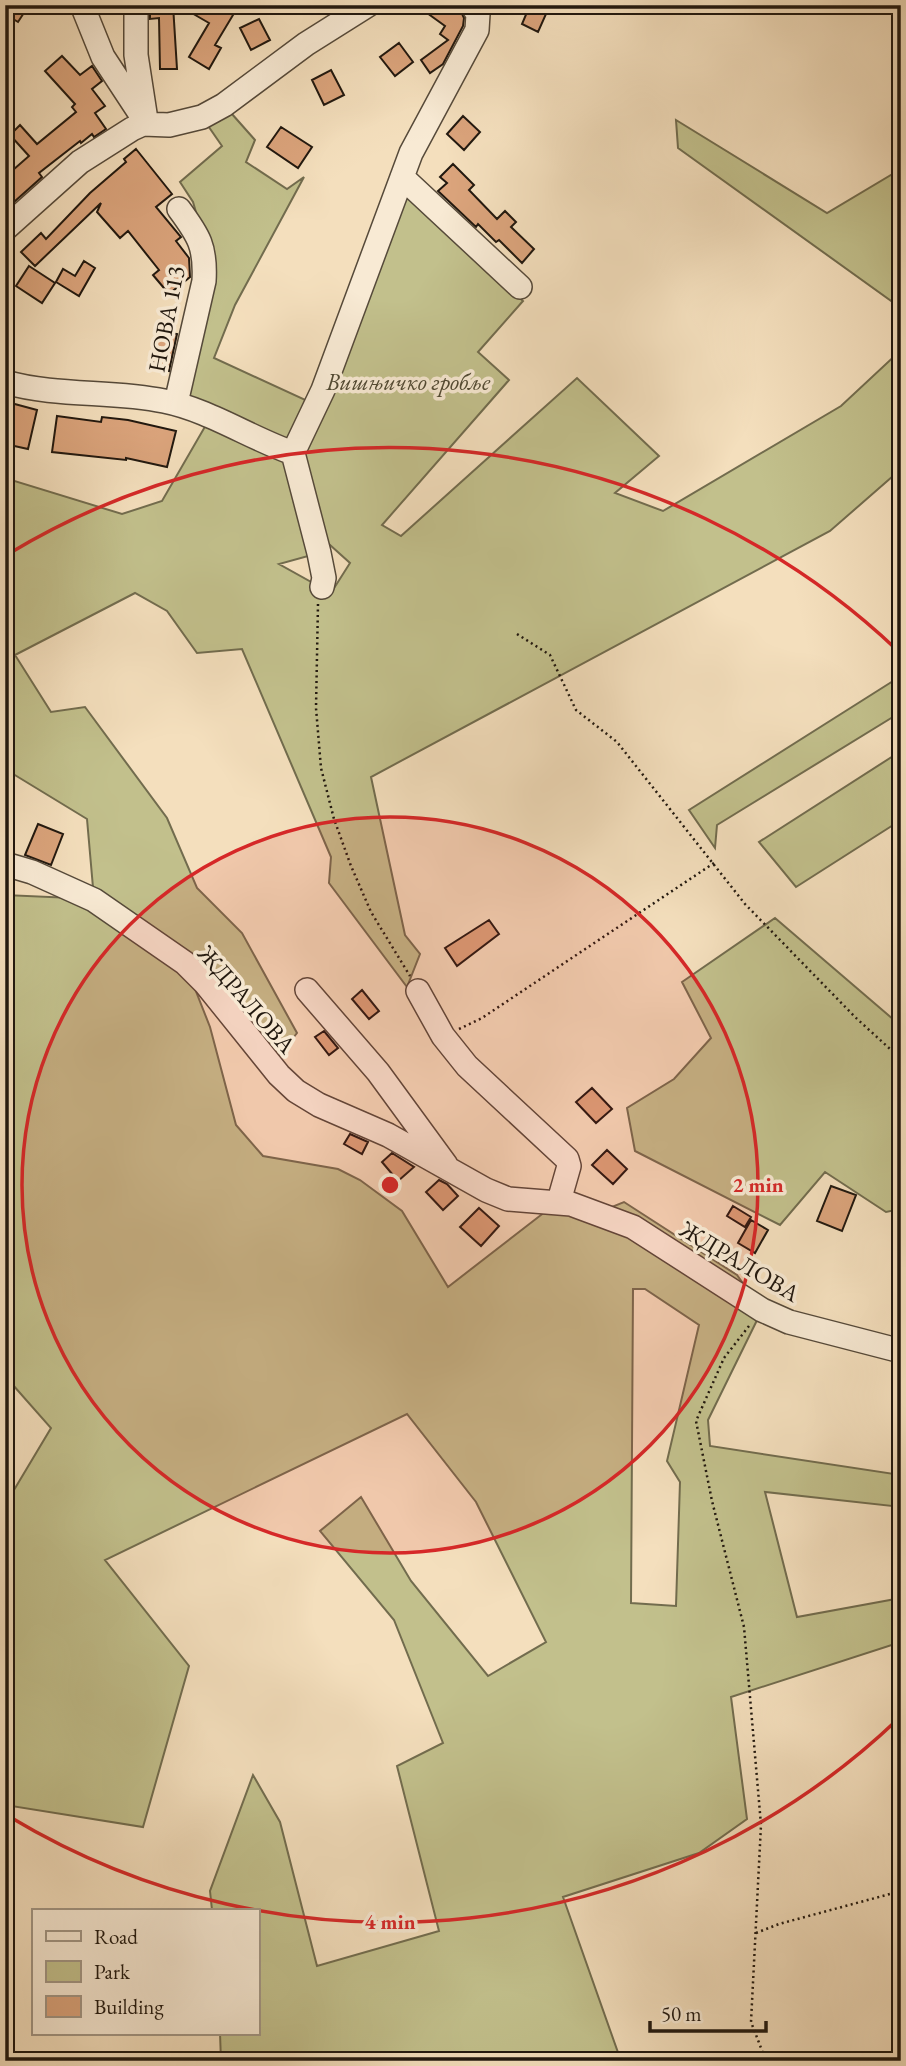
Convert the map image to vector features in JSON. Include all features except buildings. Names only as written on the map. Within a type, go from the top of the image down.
[{"type":"street","points":[[82,5],[103,57],[147,124]]},
{"type":"street","points":[[136,5],[136,55],[147,124]]},
{"type":"street","points":[[5,229],[80,162],[132,129],[147,124],[169,125],[202,117],[224,105],[306,44],[368,5]]},
{"type":"street","points":[[321,587],[324,579],[319,553],[293,453],[323,390],[411,153],[477,30],[478,14],[472,5]]},
{"type":"street","points":[[402,177],[520,287]]},
{"type":"street","name":"НОВА 113","points":[[176,404],[204,281],[205,261],[199,235],[179,209]]},
{"type":"street","name":"НОВА 113","points":[[5,382],[57,392],[145,398],[176,404],[293,453]]},
{"type":"street","name":"ЖДРАЛОВА","points":[[5,864],[32,872],[94,900],[185,963],[205,983],[279,1075],[296,1091],[319,1105],[388,1135],[485,1190],[508,1199],[559,1201],[633,1227],[762,1310],[789,1322],[828,1334],[901,1350]]},
{"type":"street","name":"ЖДРАЛОВА","points":[[307,990],[378,1072],[449,1169]]},
{"type":"street","points":[[418,990],[443,1036],[467,1066],[566,1158],[569,1166],[559,1201]]},
{"type":"path","points":[[321,587],[316,625],[316,708],[321,768],[334,819],[371,912],[418,990]]},
{"type":"path","points":[[517,635],[550,655],[576,710],[618,742],[745,904],[855,1017],[901,1059]]},
{"type":"path","points":[[443,1036],[482,1018],[714,863]]},
{"type":"path","points":[[762,1310],[724,1359],[696,1421],[712,1502],[744,1627],[761,1825],[751,2022],[766,2061]]},
{"type":"path","points":[[755,1934],[779,1924],[901,1891]]},
{"type":"green space","name":"Вишњичко гробље","points":[[224,105],[255,140],[246,162],[287,189],[304,177],[235,305],[214,358],[316,405],[401,190],[523,301],[478,352],[509,380],[382,525],[401,536],[577,378],[659,456],[615,493],[663,511],[841,406],[901,350],[901,469],[830,531],[371,777],[405,935],[420,954],[407,987],[329,883],[331,857],[242,649],[197,653],[167,611],[135,593],[15,655],[51,712],[85,707],[167,818],[197,888],[242,933],[297,1033],[271,1066],[186,966],[210,1027],[236,1125],[263,1156],[338,1169],[360,1180],[402,1211],[448,1287],[559,1201],[597,1213],[624,1202],[737,1275],[762,1310],[708,1420],[710,1446],[901,1475],[901,1507],[765,1492],[797,1617],[901,1598],[901,1642],[731,1697],[747,1819],[699,1853],[563,1897],[621,2061],[221,2061],[220,2035],[259,2035],[259,1909],[212,1909],[210,1891],[253,1775],[280,1822],[317,1966],[439,1931],[397,1766],[443,1743],[394,1620],[320,1531],[361,1497],[411,1581],[488,1676],[546,1642],[476,1502],[407,1414],[105,1560],[189,1666],[143,1827],[5,1805],[5,1505],[51,1428],[5,1376],[5,895],[94,899],[87,819],[5,769],[5,478],[122,514],[162,501],[210,418],[185,407],[200,226],[193,202],[180,182],[222,146],[202,117]],"holes":[[[320,536],[350,563],[331,593],[279,564],[319,553]],[[633,1289],[645,1289],[699,1325],[667,1461],[680,1482],[676,1606],[631,1603]]]},
{"type":"green space","points":[[676,120],[827,213],[901,169],[901,308],[678,148]]},
{"type":"green space","points":[[901,676],[901,712],[717,825],[715,848],[689,810]]},
{"type":"green space","points":[[901,751],[901,820],[796,887],[759,842]]},
{"type":"green space","points":[[775,918],[901,1026],[901,1209],[886,1212],[825,1172],[780,1225],[635,1151],[627,1108],[674,1079],[711,1038],[682,982]]}]
